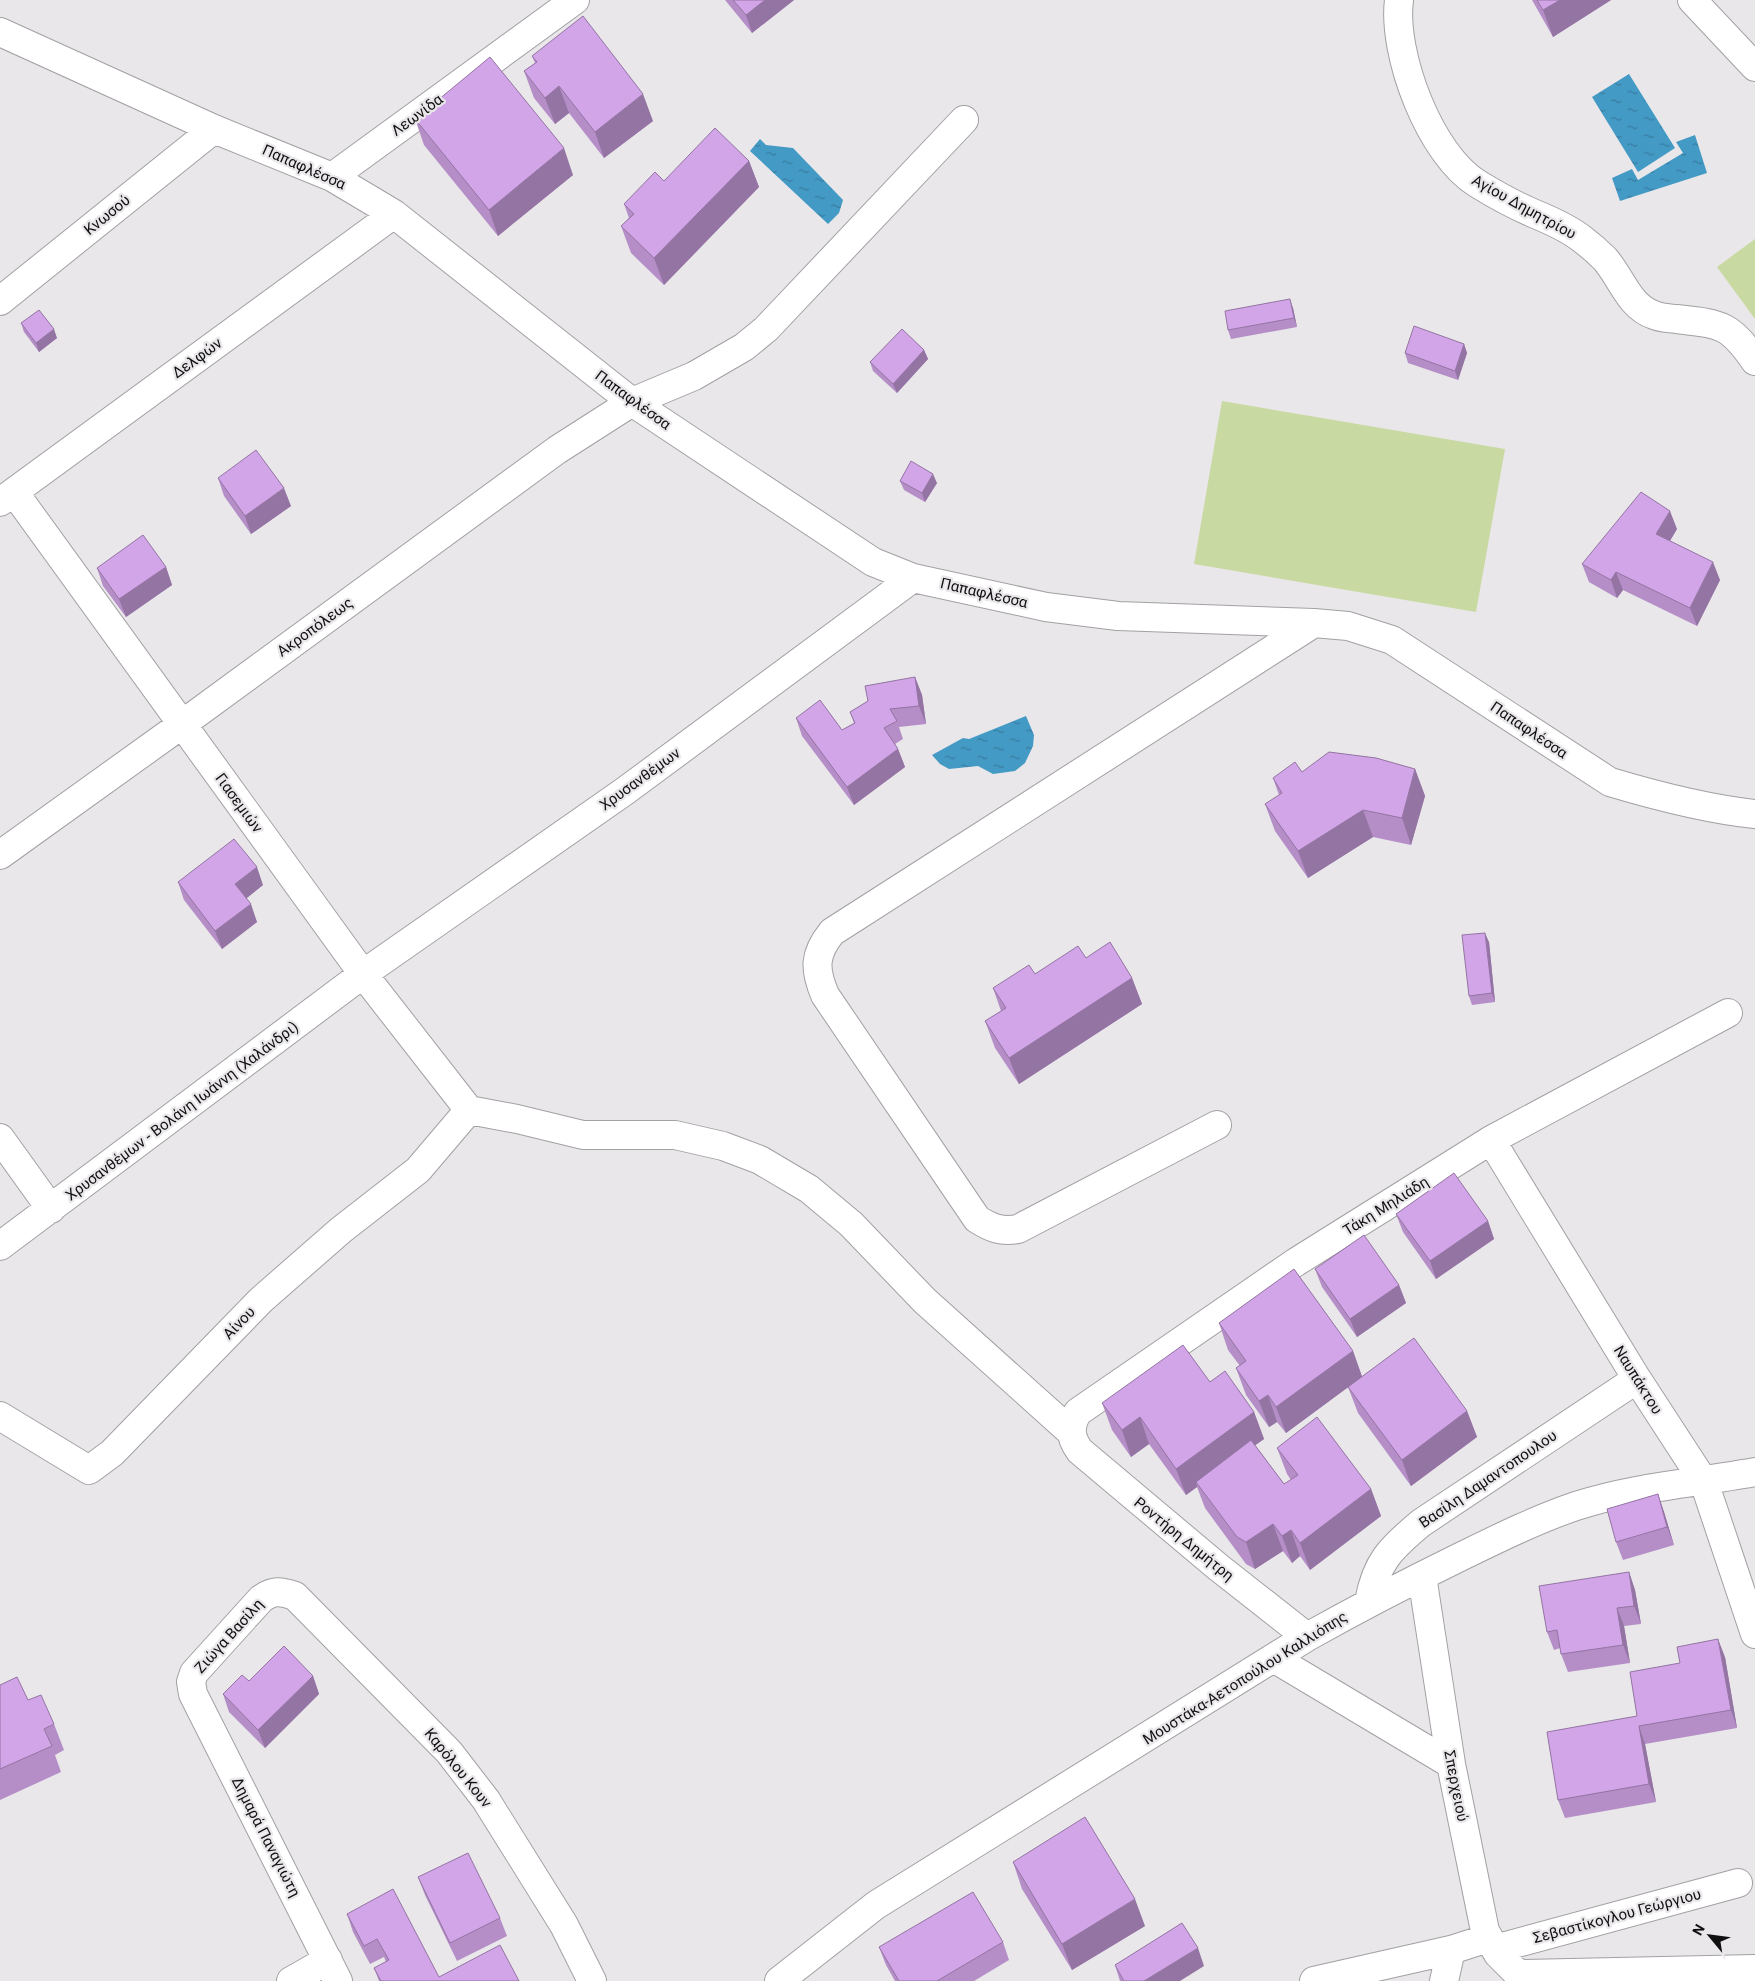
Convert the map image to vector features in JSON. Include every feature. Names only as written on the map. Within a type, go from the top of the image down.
[{"type":"street","name":"Λεωνίδα","points":[[332,177],[575,0]]},
{"type":"street","name":"Αγίου Δημητρίου","points":[[1399,0],[1398,23],[1402,51],[1411,78],[1433,136],[1458,169],[1477,184],[1560,225],[1581,238],[1605,260],[1628,294],[1653,315],[1718,325],[1732,332],[1742,342],[1755,361]]},
{"type":"street","points":[[1692,0],[1755,68]]},
{"type":"street","name":"Παπαφλέσσα","points":[[0,32],[214,129],[332,177],[394,214],[632,402],[873,562],[913,578],[1046,607],[1118,616],[1314,623],[1348,626],[1392,640],[1610,782],[1644,792],[1735,812],[1755,814]]},
{"type":"street","name":"Ακροπόλεως","points":[[0,854],[181,725],[557,450],[632,402],[694,376],[744,346],[766,329],[964,120]]},
{"type":"street","name":"Κνωσού","points":[[0,301],[214,129]]},
{"type":"street","name":"Δελφών","points":[[7,497],[394,214]]},
{"type":"street","name":"Γιασεμιών","points":[[7,497],[181,725],[363,974],[469,1110]]},
{"type":"street","name":"Χρυσανθέμων","points":[[363,974],[625,791],[913,578]]},
{"type":"street","points":[[1217,1125],[1018,1229],[1006,1231],[991,1228],[977,1219],[825,995],[817,977],[818,956],[823,943],[832,932],[1314,623]]},
{"type":"street","name":"Χρυσανθέμων - Βολάνη Ιωάννη (Χαλάνδρι)","points":[[0,1246],[363,974]]},
{"type":"street","name":"Τάκη Μηλιάδη","points":[[1071,1432],[1072,1421],[1078,1412],[1296,1262],[1491,1140],[1728,1014]]},
{"type":"street","name":"Αίνου","points":[[0,1416],[88,1470],[112,1453],[261,1300],[341,1230],[418,1170],[469,1110]]},
{"type":"street","name":"Ροντήρη Δημήτρη","points":[[469,1110],[583,1134],[675,1135],[723,1146],[760,1160],[809,1189],[851,1224],[925,1301],[1071,1432],[1074,1444],[1092,1463],[1218,1567],[1307,1637]]},
{"type":"street","points":[[0,1138],[51,1209]]},
{"type":"street","name":"Ναυπάκτου","points":[[1491,1140],[1636,1379],[1704,1482],[1755,1634]]},
{"type":"street","name":"Βασίλη Δαμαντοπουλου","points":[[1369,1602],[1373,1582],[1382,1562],[1395,1544],[1421,1523],[1636,1379]]},
{"type":"street","name":"Μουστάκα-Αετοπούλου Καλλιόπης","points":[[779,1981],[876,1905],[1275,1659],[1307,1637],[1369,1602],[1525,1525],[1577,1506],[1637,1490],[1704,1482],[1755,1472]]},
{"type":"street","name":"Σπερχειού","points":[[1422,1576],[1451,1764],[1484,1924],[1492,1944],[1522,1977]]},
{"type":"street","name":"Ζιώγα Βασίλη","points":[[193,1694],[191,1682],[194,1673],[261,1599],[269,1593],[282,1591]]},
{"type":"street","name":"Καρόλου Κουν","points":[[282,1591],[295,1596],[454,1759],[486,1800],[536,1879],[564,1925],[592,1981]]},
{"type":"street","points":[[1275,1659],[1451,1764]]},
{"type":"street","name":"Δημαρά Παναγιώτη","points":[[193,1694],[333,1970]]},
{"type":"street","name":"Σεβαστίκογλου Γεώργιου","points":[[1314,1981],[1344,1977],[1451,1950],[1492,1944],[1738,1883]]},
{"type":"street","points":[[1444,1981],[1451,1950]]},
{"type":"street","points":[[1522,1977],[1755,1969]]},
{"type":"street","points":[[291,1981],[333,1970]]},
{"type":"green space","points":[[1755,239],[1755,319],[1717,267]]},
{"type":"green space","points":[[1222,401],[1505,449],[1476,612],[1194,564]]},
{"type":"water","points":[[1629,74],[1675,148],[1638,172],[1592,97]]},
{"type":"water","points":[[1695,135],[1707,173],[1620,201],[1612,178],[1632,169],[1638,180],[1683,153],[1676,142]]},
{"type":"water","points":[[760,139],[766,145],[793,148],[843,200],[839,213],[828,224],[750,151]]},
{"type":"water","points":[[1026,716],[1034,735],[1033,746],[1025,763],[1015,771],[993,774],[978,766],[949,769],[940,764],[932,755],[963,738],[969,739]]},
{"type":"building","points":[[733,0],[765,0],[746,15]]},
{"type":"building","points":[[1537,0],[1560,0],[1543,10]]},
{"type":"building","points":[[583,16],[643,94],[595,132],[559,86],[545,98],[524,71],[537,62],[532,56]]},
{"type":"building","points":[[490,57],[564,148],[489,210],[415,119]]},
{"type":"building","points":[[715,128],[749,161],[654,258],[621,226],[634,214],[624,204],[655,172],[664,181]]},
{"type":"building","points":[[1290,299],[1294,318],[1228,330],[1225,311]]},
{"type":"building","points":[[39,310],[54,329],[36,343],[21,323]]},
{"type":"building","points":[[1414,326],[1464,344],[1455,371],[1405,353]]},
{"type":"building","points":[[902,329],[924,350],[893,384],[870,362]]},
{"type":"building","points":[[256,450],[284,488],[245,516],[218,478]]},
{"type":"building","points":[[911,461],[933,474],[922,493],[900,481]]},
{"type":"building","points":[[1641,492],[1670,511],[1656,534],[1713,562],[1690,608],[1616,572],[1611,580],[1582,564]]},
{"type":"building","points":[[143,535],[166,567],[119,599],[97,568]]},
{"type":"building","points":[[915,677],[919,706],[890,709],[897,721],[884,728],[898,749],[847,787],[796,718],[820,700],[842,730],[855,723],[850,712],[868,701],[865,686]]},
{"type":"building","points":[[1329,752],[1376,758],[1415,769],[1402,818],[1363,810],[1298,851],[1265,804],[1282,793],[1273,778],[1295,762],[1302,772]]},
{"type":"building","points":[[234,839],[257,867],[235,884],[251,904],[215,931],[178,882]]},
{"type":"building","points":[[1485,933],[1492,993],[1469,996],[1462,935]]},
{"type":"building","points":[[1110,942],[1132,978],[1009,1058],[985,1021],[1006,1008],[993,988],[1029,965],[1035,974],[1078,946],[1086,958]]},
{"type":"building","points":[[1454,1173],[1488,1221],[1430,1261],[1396,1214]]},
{"type":"building","points":[[1364,1235],[1399,1285],[1350,1319],[1315,1269]]},
{"type":"building","points":[[1294,1269],[1353,1351],[1276,1407],[1268,1395],[1259,1401],[1236,1368],[1246,1361],[1219,1323]]},
{"type":"building","points":[[1414,1338],[1467,1411],[1402,1460],[1348,1387]]},
{"type":"building","points":[[1183,1345],[1210,1382],[1225,1371],[1254,1412],[1176,1469],[1140,1417],[1122,1430],[1102,1403]]},
{"type":"building","points":[[1317,1417],[1371,1489],[1300,1543],[1291,1530],[1282,1536],[1273,1524],[1246,1542],[1237,1537],[1196,1482],[1251,1440],[1284,1484],[1298,1475],[1277,1448]]},
{"type":"building","points":[[1658,1494],[1667,1527],[1616,1542],[1607,1509]]},
{"type":"building","points":[[1629,1572],[1634,1606],[1617,1608],[1623,1645],[1561,1654],[1557,1630],[1547,1632],[1539,1586]]},
{"type":"building","points":[[1718,1639],[1731,1710],[1639,1726],[1649,1784],[1558,1800],[1547,1732],[1637,1716],[1630,1672],[1680,1663],[1677,1647]]},
{"type":"building","points":[[284,1646],[313,1676],[258,1730],[223,1694],[242,1675],[249,1681]]},
{"type":"building","points":[[17,1677],[28,1700],[41,1695],[54,1724],[44,1729],[52,1746],[0,1769],[0,1685]]},
{"type":"building","points":[[1085,1817],[1135,1899],[1062,1944],[1013,1862]]},
{"type":"building","points":[[468,1853],[500,1918],[450,1943],[418,1877]]},
{"type":"building","points":[[393,1889],[439,1977],[500,1945],[519,1981],[381,1981],[374,1968],[389,1960],[377,1939],[364,1946],[347,1914]]},
{"type":"building","points":[[973,1892],[1003,1942],[937,1981],[899,1981],[879,1947]]},
{"type":"building","points":[[1182,1923],[1198,1948],[1144,1981],[1124,1981],[1115,1965]]}]
